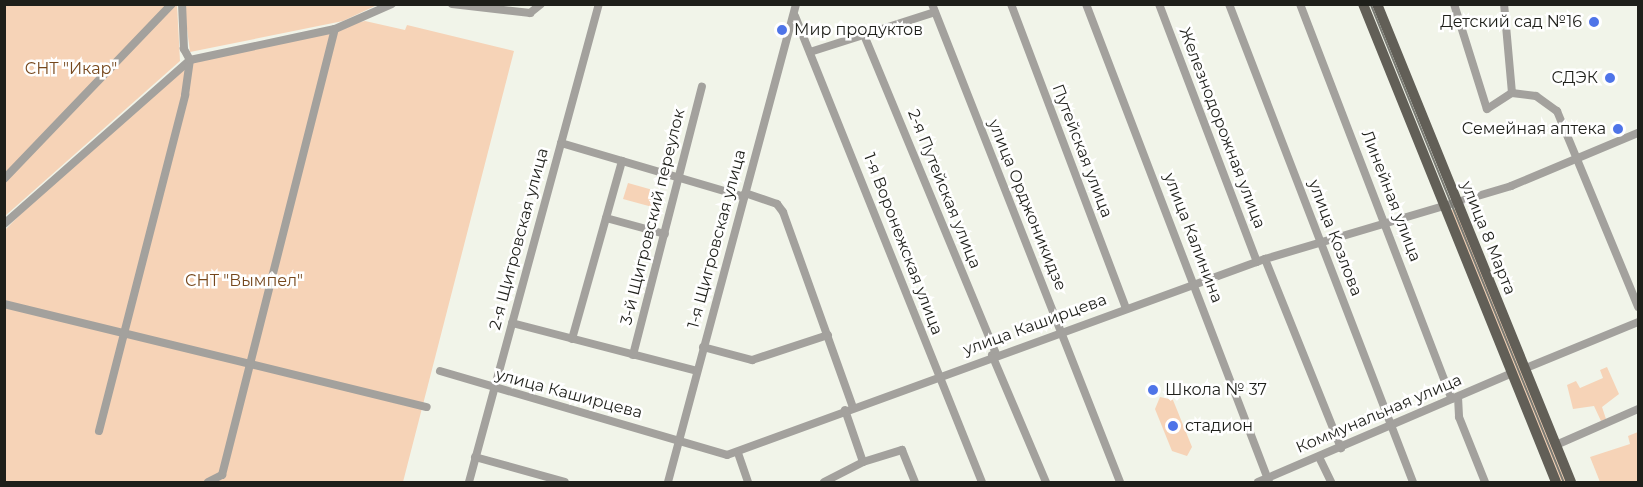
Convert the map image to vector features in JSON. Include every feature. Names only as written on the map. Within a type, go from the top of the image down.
[{"type":"main road","name":"улица 8 Марта","points":[[1364,4],[1556,483]]},
{"type":"main road","name":"улица 8 Марта","points":[[1377,4],[1571,483]]},
{"type":"street","points":[[4,179],[172,4]]},
{"type":"street","points":[[99,431],[190,60],[184,49],[182,4]]},
{"type":"street","points":[[4,224],[190,60],[335,29],[392,4]]},
{"type":"street","points":[[452,4],[530,13],[542,4]]},
{"type":"street","name":"2-я Щигровская улица","points":[[468,483],[599,4]]},
{"type":"street","name":"1-я Щигровская улица","points":[[668,483],[703,347],[795,16],[796,4]]},
{"type":"street","name":"Путейская улица","points":[[1011,4],[1126,308]]},
{"type":"street","name":"улица Калинина","points":[[1086,4],[1195,284],[1268,481]]},
{"type":"street","name":"Железнодорожная улица","points":[[1159,4],[1261,260],[1341,448]]},
{"type":"street","name":"улица Козлова","points":[[1229,4],[1413,483]]},
{"type":"street","name":"Линейная улица","points":[[1300,4],[1455,398],[1459,417],[1485,483]]},
{"type":"street","points":[[1454,4],[1486,108],[1509,95],[1536,96],[1557,111],[1638,307]]},
{"type":"street","points":[[1504,4],[1509,95]]},
{"type":"street","points":[[810,52],[864,35],[934,8]]},
{"type":"street","name":"улица Орджоникидзе","points":[[934,8],[1120,483]]},
{"type":"street","name":"1-я Воронежская улица","points":[[795,16],[982,483]]},
{"type":"street","points":[[208,483],[222,475],[335,29]]},
{"type":"street","name":"2-я Путейская улица","points":[[864,35],[1047,483]]},
{"type":"street","name":"3-й Щигровский переулок","points":[[633,355],[702,87]]},
{"type":"street","name":"улица Каширцева","points":[[440,371],[494,389],[679,440],[715,455],[738,453],[938,375],[1061,331],[1261,260],[1384,221],[1457,203],[1579,160],[1638,133]]},
{"type":"street","points":[[561,143],[678,178],[777,204],[783,212],[828,335],[863,462]]},
{"type":"street","points":[[572,339],[622,161]]},
{"type":"street","points":[[606,218],[665,234]]},
{"type":"street","points":[[4,304],[427,407]]},
{"type":"street","points":[[1526,368],[1638,322]]},
{"type":"street","points":[[512,323],[697,371]]},
{"type":"street","points":[[703,347],[752,360],[828,335]]},
{"type":"street","name":"Коммунальная улица","points":[[1258,483],[1268,481],[1512,373]]},
{"type":"street","points":[[1556,445],[1638,410]]},
{"type":"street","points":[[824,483],[863,462],[902,450],[915,483]]},
{"type":"street","points":[[738,453],[748,483]]},
{"type":"street","points":[[475,457],[536,478],[565,483]]},
{"type":"street","points":[[1319,457],[1331,483]]},
{"type":"green space","name":"СНТ \"Икар\"","points":[[5,5],[177,5],[180,61],[5,216]]},
{"type":"green space","points":[[184,5],[377,5],[343,21],[190,52]]},
{"type":"green space","name":"СНТ \"Вымпел\"","points":[[365,21],[405,30],[407,25],[514,51],[403,482],[5,482],[4,231],[59,175],[194,61]]},
{"type":"green space","points":[[628,183],[660,192],[656,208],[623,199]]},
{"type":"green space","points":[[1456,209],[1566,482],[1560,482],[1451,210]]},
{"type":"green space","points":[[1607,367],[1619,394],[1602,407],[1606,419],[1601,421],[1594,406],[1573,409],[1567,385],[1576,381],[1580,388],[1603,378],[1600,370]]},
{"type":"green space","name":"стадион","points":[[1160,397],[1173,400],[1192,447],[1187,456],[1172,451],[1155,409]]},
{"type":"green space","points":[[1638,432],[1638,482],[1600,482],[1590,457],[1630,444],[1628,436]]},
{"type":"tram line","points":[[1371,4],[1564,482]]},
{"type":"place","name":"Детский сад №16","points":[[1594,22]]},
{"type":"place","name":"Мир продуктов","points":[[782,30]]},
{"type":"place","name":"СДЭК","points":[[1610,78]]},
{"type":"place","name":"Семейная аптека","points":[[1618,129]]},
{"type":"place","name":"Школа № 37","points":[[1153,390]]},
{"type":"place","name":"стадион","points":[[1173,426]]}]
